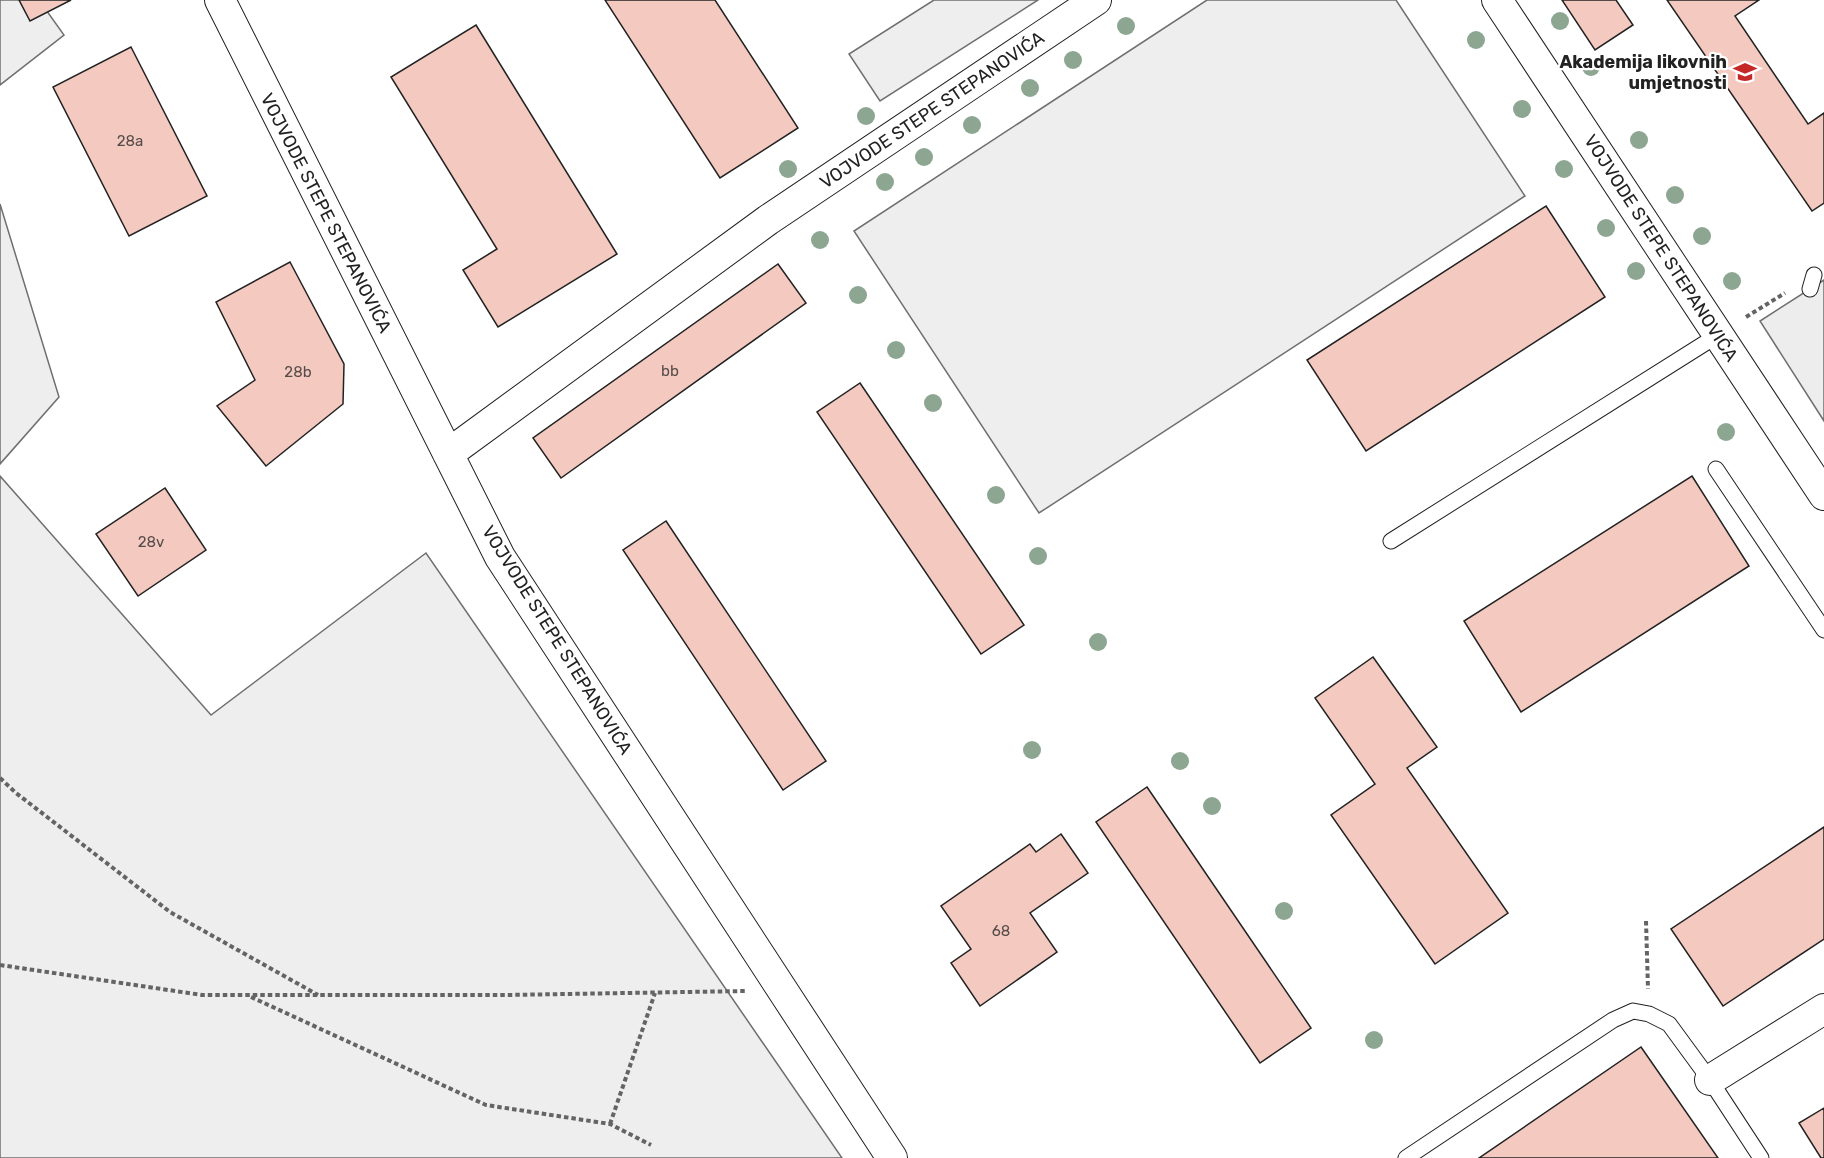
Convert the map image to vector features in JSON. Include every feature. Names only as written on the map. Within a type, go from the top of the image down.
[{"type":"street","name":"VOJVODE STEPE STEPANOVIĆA","points":[[219,0],[500,557],[892,1158]]},
{"type":"street","name":"VOJVODE STEPE STEPANOVIĆA","points":[[448,454],[768,220],[1096,0]]},
{"type":"street","name":"VOJVODE STEPE STEPANOVIĆA","points":[[1497,0],[1824,495]]},
{"type":"street","points":[[1710,1080],[1824,1010]]},
{"type":"lane","points":[[1391,541],[1718,335]]},
{"type":"lane","points":[[1716,469],[1824,630]]},
{"type":"lane","points":[[1406,1158],[1614,1020],[1633,1011],[1649,1014],[1669,1024],[1710,1080],[1761,1158]]},
{"type":"path","points":[[1718,335],[1812,282]]},
{"type":"path","points":[[0,778],[15,793],[170,912],[318,995]]},
{"type":"path","points":[[1647,921],[1649,1014]]},
{"type":"path","points":[[0,965],[202,995],[506,995],[783,990]]},
{"type":"path","points":[[610,1124],[655,993]]},
{"type":"path","points":[[248,995],[486,1105],[610,1124],[651,1144]]},
{"type":"shaded area","points":[[0,0],[39,0],[64,35],[0,85]]},
{"type":"shaded area","points":[[934,0],[1038,0],[880,101],[849,54]]},
{"type":"shaded area","points":[[1207,0],[1396,0],[1525,196],[1039,513],[854,231]]},
{"type":"shaded area","points":[[0,204],[59,397],[0,464]]},
{"type":"shaded area","points":[[1824,280],[1824,421],[1760,321]]},
{"type":"shaded area","points":[[0,476],[211,715],[426,553],[842,1158],[0,1158]]},
{"type":"building","points":[[19,0],[71,0],[30,21]]},
{"type":"building","points":[[605,0],[715,0],[798,128],[720,178]]},
{"type":"building","points":[[1562,0],[1616,0],[1633,25],[1595,50]]},
{"type":"building","name":"Akademija likovnih umjetnosti","points":[[1667,0],[1759,0],[1735,16],[1808,124],[1824,113],[1824,203],[1812,211]]},
{"type":"building","points":[[476,25],[617,254],[498,327],[463,270],[497,249],[391,77]]},
{"type":"building","points":[[131,47],[207,196],[129,236],[53,87]]},
{"type":"building","points":[[1546,206],[1605,297],[1366,451],[1307,360]]},
{"type":"building","points":[[290,262],[344,364],[343,404],[266,466],[217,406],[255,380],[216,302]]},
{"type":"building","points":[[778,264],[806,303],[561,478],[533,438]]},
{"type":"building","points":[[860,383],[1024,625],[981,654],[817,412]]},
{"type":"building","points":[[1692,476],[1749,566],[1521,712],[1464,621]]},
{"type":"building","points":[[165,488],[206,550],[138,596],[96,534]]},
{"type":"building","points":[[666,521],[826,761],[783,790],[623,550]]},
{"type":"building","points":[[1373,657],[1437,747],[1407,768],[1508,913],[1435,964],[1331,815],[1375,784],[1315,698]]},
{"type":"building","points":[[1147,787],[1311,1028],[1260,1063],[1096,822]]},
{"type":"building","points":[[1824,827],[1824,939],[1723,1006],[1671,929]]},
{"type":"building","points":[[1061,834],[1088,873],[1030,913],[1057,952],[980,1006],[951,963],[971,949],[941,906],[1030,844],[1036,852]]},
{"type":"building","points":[[1641,1047],[1718,1158],[1479,1158]]},
{"type":"building","points":[[1824,1108],[1824,1158],[1821,1158],[1799,1123]]},
{"type":"place","name":"Akademija likovnih umjetnosti","points":[[1745,72]]}]
